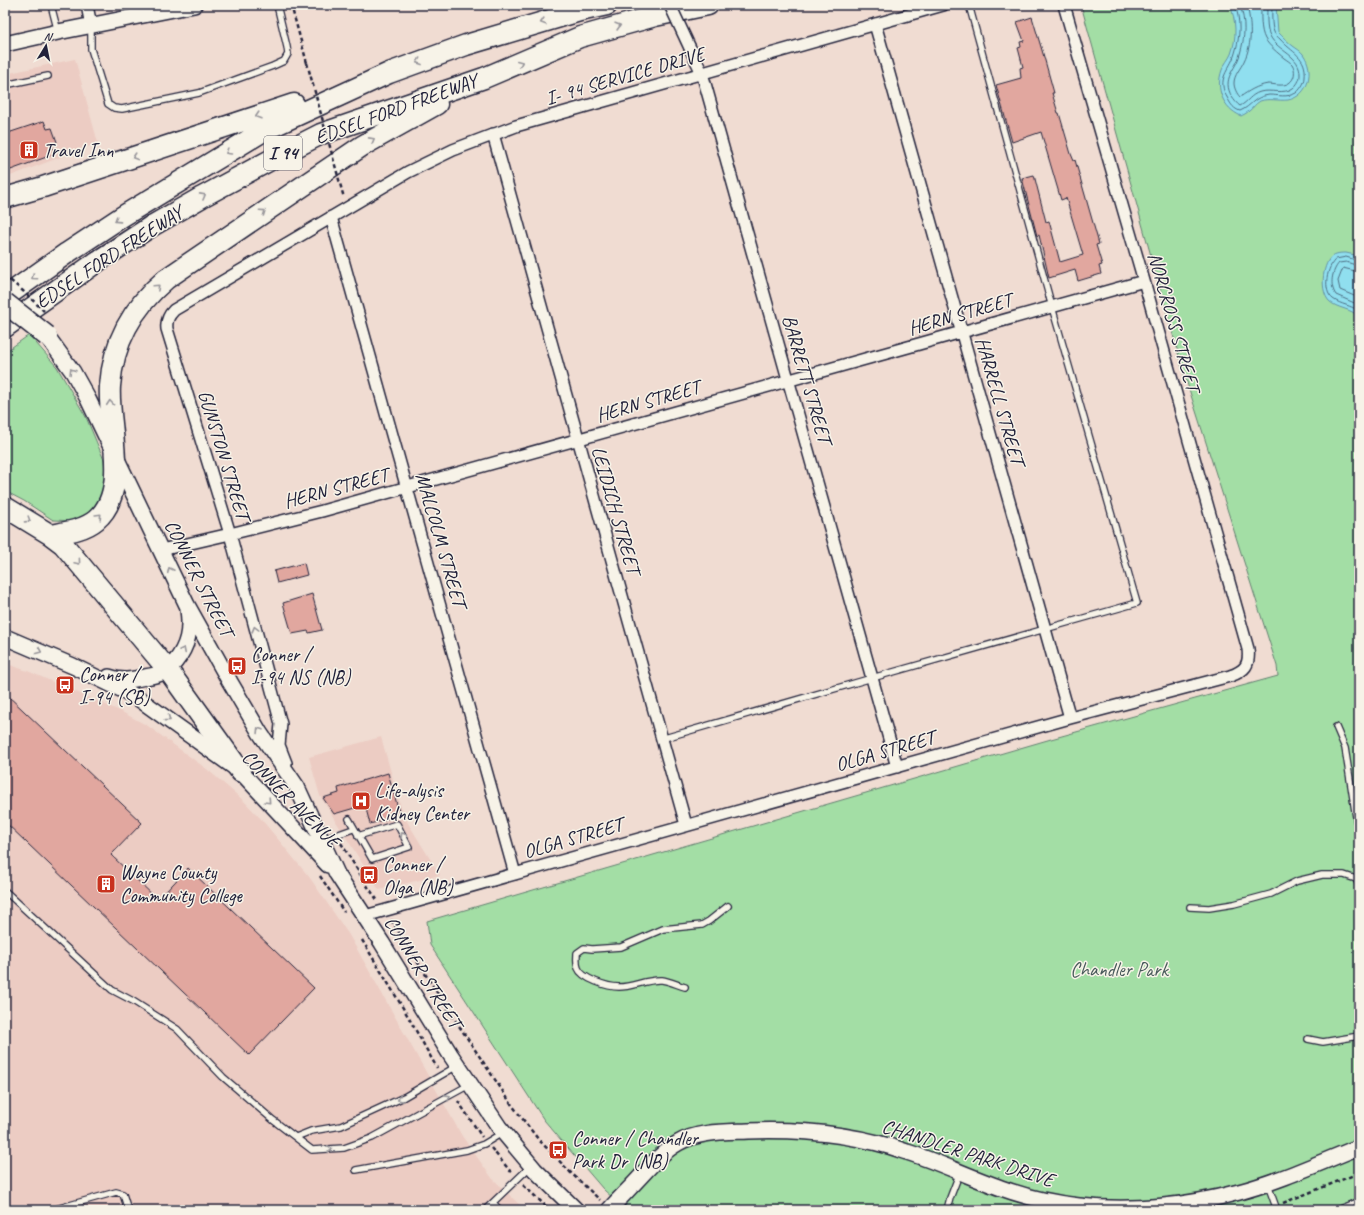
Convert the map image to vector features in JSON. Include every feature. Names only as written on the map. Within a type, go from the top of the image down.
[{"type":"highway","name":"EDSEL FORD FREEWAY","points":[[5,297],[123,216],[265,130],[388,73],[466,45],[580,11],[607,5]]},
{"type":"highway","name":"EDSEL FORD FREEWAY","points":[[5,327],[98,261],[150,227],[202,197],[321,134],[484,78],[580,37],[655,16],[708,5]]},
{"type":"highway","points":[[5,198],[43,187],[388,73]]},
{"type":"highway","points":[[51,535],[76,530],[97,520],[107,508],[113,495],[115,456],[109,398],[111,374],[114,360],[129,320],[155,288],[246,224],[362,146],[484,78]]},
{"type":"highway","points":[[5,303],[47,336]]},
{"type":"highway","points":[[5,506],[63,544],[168,670],[241,772]]},
{"type":"main road","points":[[5,44],[194,5]]},
{"type":"main road","name":"CONNER STREET","points":[[47,336],[73,372],[187,605],[260,733],[296,787],[337,874],[365,916],[458,1066],[503,1133],[531,1166],[576,1210]]},
{"type":"main road","points":[[73,666],[113,679],[128,681],[152,676],[168,670],[180,656],[189,634],[190,624],[187,605]]},
{"type":"main road","name":"CONNER AVENUE","points":[[5,637],[73,666],[135,696],[241,772],[337,874]]},
{"type":"main road","name":"CHANDLER PARK DRIVE","points":[[609,1209],[661,1155],[672,1147],[687,1138],[697,1135],[718,1133],[773,1130],[806,1131],[839,1135],[906,1151],[1000,1188],[1033,1199],[1061,1204],[1110,1208],[1162,1206],[1188,1203],[1239,1192],[1287,1176],[1359,1146]]},
{"type":"street","points":[[87,5],[91,26]]},
{"type":"street","name":"BARRETT STREET","points":[[670,5],[702,73],[897,766]]},
{"type":"street","name":"I- 94 SERVICE DRIVE","points":[[331,217],[408,172],[453,150],[516,126],[943,5]]},
{"type":"street","name":"NORCROSS STREET","points":[[1064,5],[1248,649]]},
{"type":"street","name":"HARRELL STREET","points":[[875,24],[1070,718]]},
{"type":"street","name":"LEIDICH STREET","points":[[493,134],[572,416],[577,440],[686,825]]},
{"type":"street","name":"MALCOLM STREET","points":[[331,217],[515,874]]},
{"type":"street","name":"GUNSTON STREET","points":[[296,787],[279,745],[281,724],[230,534],[167,329],[168,319],[174,310],[331,217]]},
{"type":"street","name":"HERN STREET","points":[[160,550],[322,511],[1144,281]]},
{"type":"street","name":"OLGA STREET","points":[[365,916],[897,766],[1240,673],[1248,660],[1248,649]]},
{"type":"lane","points":[[52,5],[58,32]]},
{"type":"lane","points":[[91,26],[91,49],[108,104],[114,108],[122,109],[199,93],[284,61],[288,54],[277,5]]},
{"type":"lane","points":[[661,739],[1137,603],[1052,307],[969,5]]},
{"type":"lane","points":[[5,85],[48,76]]},
{"type":"lane","points":[[1336,728],[1345,748],[1359,836]]},
{"type":"lane","points":[[349,818],[358,836],[372,860],[409,847],[397,824],[358,836]]},
{"type":"lane","points":[[321,840],[354,828]]},
{"type":"lane","points":[[1190,907],[1209,908],[1234,904],[1271,894],[1296,881],[1322,875],[1344,875],[1358,880]]},
{"type":"lane","points":[[5,891],[112,990],[134,1001],[177,1029],[223,1077],[273,1120],[312,1150],[344,1148],[379,1134],[470,1084]]},
{"type":"lane","points":[[685,987],[663,980],[652,980],[619,987],[604,985],[582,974],[578,969],[576,960],[577,953],[584,948],[592,949],[621,946],[663,929],[702,925],[728,906]]},
{"type":"lane","points":[[1308,1039],[1323,1042],[1359,1036]]},
{"type":"lane","points":[[296,1137],[311,1131],[341,1126],[404,1097],[458,1066]]},
{"type":"lane","points":[[356,1170],[468,1150],[486,1143],[503,1133]]},
{"type":"lane","points":[[485,1210],[531,1166]]},
{"type":"lane","points":[[947,1210],[960,1172]]},
{"type":"lane","points":[[1267,1182],[1276,1208]]},
{"type":"lane","points":[[52,1210],[116,1192],[123,1194],[128,1210]]},
{"type":"lane","points":[[1337,1210],[1359,1201]]},
{"type":"lane","points":[[493,1203],[500,1210]]},
{"type":"path","points":[[291,5],[344,198]]},
{"type":"path","points":[[5,276],[44,312]]},
{"type":"path","points":[[336,835],[368,888],[385,910],[443,1002],[512,1105],[538,1138],[575,1177],[609,1209]]},
{"type":"path","points":[[317,872],[347,918]]},
{"type":"path","points":[[360,937],[406,1013],[441,1076]]},
{"type":"path","points":[[453,1094],[486,1143],[518,1179],[550,1210]]},
{"type":"path","points":[[1276,1208],[1359,1173]]},
{"type":"shaded area","points":[[75,59],[98,143],[5,178],[5,74]]},
{"type":"shaded area","points":[[5,663],[30,672],[120,711],[148,726],[208,770],[243,800],[262,820],[310,878],[349,935],[462,1136],[492,1178],[525,1210],[5,1210]]},
{"type":"shaded area","points":[[381,737],[403,815],[440,875],[379,890],[320,796],[309,757]]},
{"type":"green space","name":"Chandler Park","points":[[1081,5],[1359,5],[1359,1210],[626,1210],[603,1189],[544,1120],[430,945],[427,921],[1051,739],[1278,676],[1277,666],[1182,367]]},
{"type":"green space","points":[[29,335],[57,367],[86,417],[104,460],[107,489],[91,514],[77,521],[53,520],[24,501],[5,491],[5,352]]},
{"type":"water","points":[[1230,5],[1276,5],[1278,32],[1302,53],[1307,60],[1309,67],[1308,82],[1301,93],[1295,98],[1288,100],[1260,101],[1241,116],[1235,113],[1225,103],[1219,84],[1222,70],[1233,48],[1235,35],[1234,17]]},
{"type":"water","points":[[1346,253],[1355,255],[1359,259],[1359,317],[1352,312],[1332,304],[1326,297],[1324,291],[1323,279],[1328,261],[1334,255]]},
{"type":"building","points":[[1032,17],[1054,93],[1052,93],[1071,154],[1074,161],[1075,160],[1099,244],[1096,245],[1102,265],[1099,266],[1101,274],[1078,281],[1075,270],[1049,278],[1039,235],[1037,236],[1022,178],[1034,175],[1046,222],[1049,221],[1060,262],[1083,255],[1066,198],[1061,200],[1041,132],[1012,142],[996,85],[1021,78],[1020,68],[1023,67],[1018,48],[1021,47],[1020,42],[1024,41],[1017,22]]},
{"type":"building","name":"Travel Inn","points":[[44,121],[47,129],[52,128],[57,142],[52,146],[55,154],[5,172],[5,134]]},
{"type":"building","points":[[304,563],[307,575],[277,583],[274,571]]},
{"type":"building","points":[[312,594],[322,630],[309,633],[308,631],[292,634],[283,603]]},
{"type":"building","name":"Wayne County Community College","points":[[5,693],[142,823],[111,855],[158,900],[188,868],[314,988],[249,1055],[5,822]]},
{"type":"building","name":"Life-alysis Kidney Center","points":[[388,773],[400,815],[370,824],[365,805],[334,814],[323,798],[339,793],[338,788]]},
{"type":"place","name":"Travel Inn","points":[[29,150]]},
{"type":"place","name":"Conner / I-94 NS (NB)","points":[[237,666]]},
{"type":"place","name":"Conner / I-94 (SB)","points":[[65,685]]},
{"type":"place","name":"Life-alysis Kidney Center","points":[[361,801]]},
{"type":"place","name":"Conner / Olga (NB)","points":[[369,875]]},
{"type":"place","name":"Wayne County Community College","points":[[106,884]]},
{"type":"place","name":"Conner / Chandler Park Dr (NB)","points":[[558,1150]]}]
